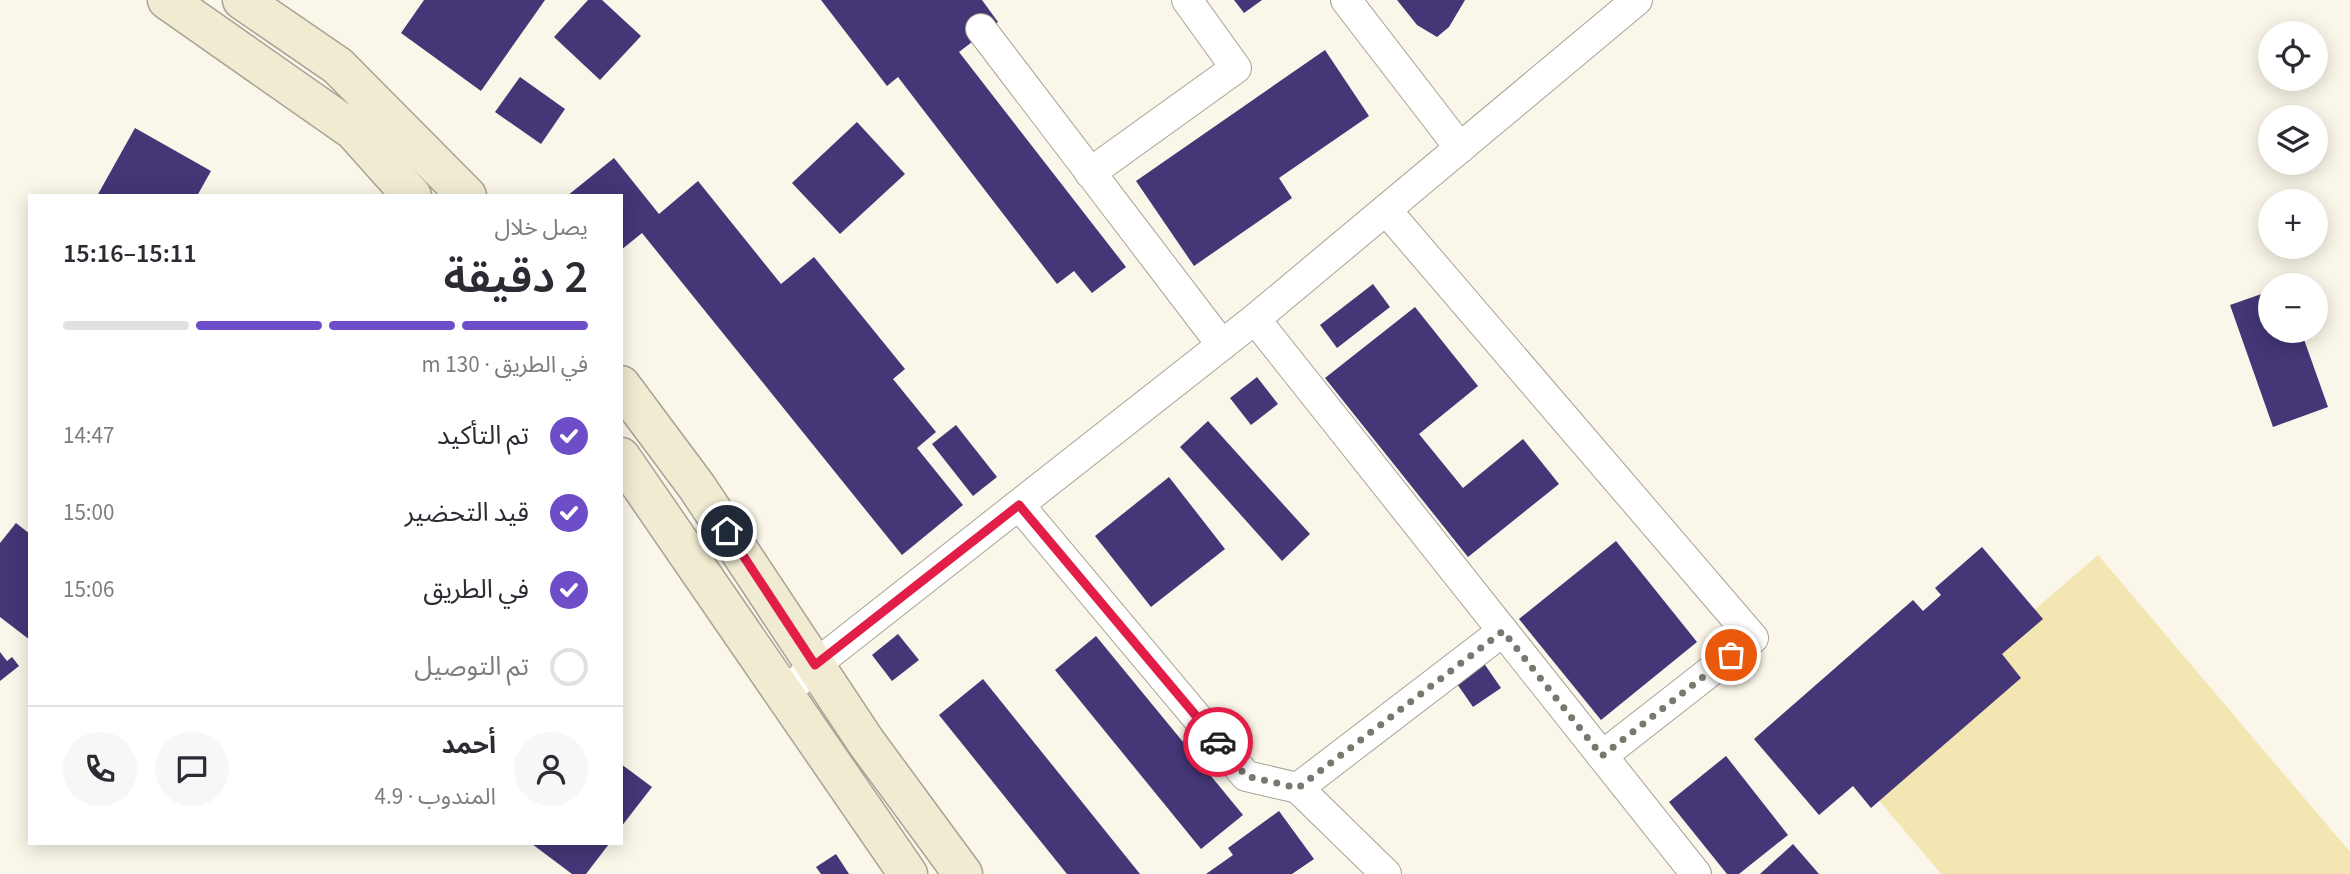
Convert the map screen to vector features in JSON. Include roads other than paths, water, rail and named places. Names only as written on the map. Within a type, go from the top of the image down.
[{"type":"main road","points":[[167,0],[355,131],[410,194]]},
{"type":"main road","points":[[242,0],[338,66],[465,194]]},
{"type":"main road","points":[[623,389],[697,487],[866,743],[962,874]]},
{"type":"main road","points":[[623,460],[908,874]]},
{"type":"street","points":[[1090,173],[1236,68],[1187,0]]},
{"type":"street","points":[[1346,0],[1460,148]]},
{"type":"street","points":[[785,694],[815,665],[1255,319],[1637,0]]},
{"type":"street","points":[[981,29],[1222,345]]},
{"type":"street","points":[[1385,210],[1753,638],[1602,756]]},
{"type":"street","points":[[1255,319],[1696,874]]},
{"type":"street","points":[[1019,505],[1246,776],[1298,788],[1368,869]]},
{"type":"street","points":[[1298,788],[1503,631]]}]
